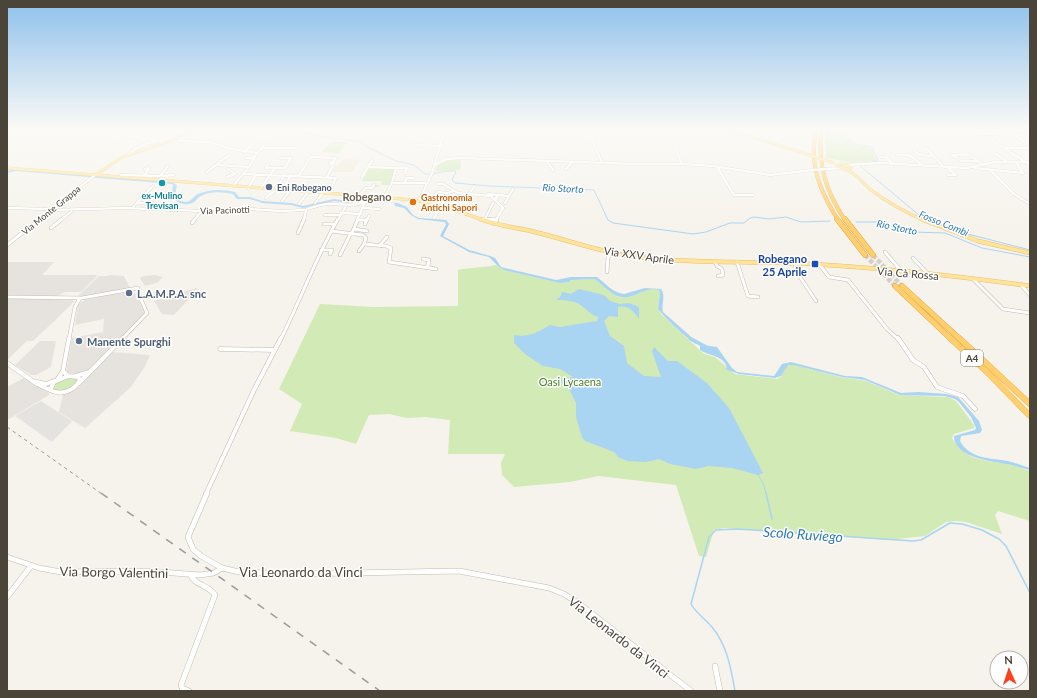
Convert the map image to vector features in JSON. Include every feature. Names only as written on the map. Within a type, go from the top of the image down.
[{"type":"highway","points":[[814,162],[820,186],[828,205],[865,255]]},
{"type":"highway","points":[[821,162],[830,193],[847,223],[873,255]]},
{"type":"highway","name":"A4","points":[[895,286],[999,384],[1030,416]]},
{"type":"highway","name":"A4","points":[[902,286],[995,370],[1030,404]]},
{"type":"main road","points":[[93,176],[113,162]]},
{"type":"main road","points":[[830,162],[852,172],[882,198],[919,218],[969,237],[1030,253]]},
{"type":"main road","points":[[838,165],[850,167]]},
{"type":"main road","points":[[843,168],[850,167]]},
{"type":"main road","points":[[850,167],[852,172]]},
{"type":"main road","name":"Via XXV Aprile","points":[[7,168],[419,201],[476,218],[613,253],[657,259],[714,262],[786,263]]},
{"type":"main road","name":"Via Cà Rossa","points":[[786,263],[972,278],[1030,286]]},
{"type":"street","points":[[207,172],[221,162]]},
{"type":"street","points":[[233,186],[253,162]]},
{"type":"street","points":[[268,164],[266,168],[284,168],[288,162]]},
{"type":"street","points":[[299,176],[308,162]]},
{"type":"street","points":[[327,177],[334,162]]},
{"type":"street","points":[[362,177],[372,162]]},
{"type":"street","points":[[419,201],[428,183],[435,162]]},
{"type":"street","points":[[434,165],[443,162]]},
{"type":"street","points":[[546,162],[553,170]]},
{"type":"street","points":[[561,162],[682,164],[717,167],[770,175],[826,168],[843,168]]},
{"type":"street","points":[[566,169],[572,162]]},
{"type":"street","points":[[918,162],[922,165]]},
{"type":"street","points":[[938,162],[943,166]]},
{"type":"street","points":[[979,162],[985,164]]},
{"type":"street","points":[[974,167],[995,162]]},
{"type":"street","points":[[1003,162],[1030,163]]},
{"type":"street","points":[[850,167],[858,165],[893,164],[974,167],[989,170],[1023,172],[1016,162]]},
{"type":"street","points":[[217,165],[249,167]]},
{"type":"street","points":[[834,168],[838,165]]},
{"type":"street","points":[[156,180],[168,166]]},
{"type":"street","points":[[368,167],[407,168],[405,173]]},
{"type":"street","points":[[717,167],[734,195],[737,197],[753,195]]},
{"type":"street","points":[[947,167],[956,175],[948,175]]},
{"type":"street","points":[[144,176],[149,168]]},
{"type":"street","points":[[145,169],[155,168]]},
{"type":"street","points":[[260,189],[276,168]]},
{"type":"street","points":[[384,198],[392,183],[396,168]]},
{"type":"street","points":[[227,177],[235,174],[228,169]]},
{"type":"street","points":[[989,170],[1010,190],[1026,203],[1030,204]]},
{"type":"street","points":[[121,174],[144,176],[174,175]]},
{"type":"street","points":[[244,174],[336,178],[329,193]]},
{"type":"street","points":[[248,188],[256,175]]},
{"type":"street","points":[[266,198],[275,190],[285,175]]},
{"type":"street","points":[[282,190],[291,175]]},
{"type":"street","name":"Via Monte Grappa","points":[[7,245],[93,176]]},
{"type":"street","points":[[404,183],[406,178],[414,178]]},
{"type":"street","points":[[392,183],[428,183]]},
{"type":"street","points":[[438,184],[443,184],[455,191],[491,196],[494,202],[503,208],[496,222],[476,218]]},
{"type":"street","points":[[359,196],[366,188],[372,188],[374,185]]},
{"type":"street","points":[[132,208],[153,186]]},
{"type":"street","points":[[469,194],[474,187]]},
{"type":"street","points":[[506,203],[513,189]]},
{"type":"street","points":[[282,201],[290,190]]},
{"type":"street","points":[[430,204],[434,201],[433,200],[437,192],[448,193],[455,191]]},
{"type":"street","points":[[299,204],[308,192]]},
{"type":"street","points":[[315,203],[323,193]]},
{"type":"street","points":[[482,195],[509,196]]},
{"type":"street","points":[[479,200],[482,195]]},
{"type":"street","points":[[485,219],[498,195]]},
{"type":"street","name":"Via Pacinotti","points":[[7,208],[51,210],[132,208],[202,211],[252,209],[282,211],[306,210],[328,204],[346,206],[364,204],[374,197]]},
{"type":"street","points":[[137,203],[155,203]]},
{"type":"street","points":[[340,255],[364,208],[364,204]]},
{"type":"street","name":"Via Leonardo da Vinci","points":[[346,206],[330,231],[295,311],[236,428],[189,534],[188,540],[192,549],[222,568],[239,572],[260,574],[459,572],[549,588],[570,597],[691,691]]},
{"type":"street","points":[[434,218],[441,207]]},
{"type":"street","points":[[364,208],[379,209]]},
{"type":"street","points":[[50,228],[73,210]]},
{"type":"street","points":[[298,233],[306,215],[306,210]]},
{"type":"street","points":[[192,223],[202,211]]},
{"type":"street","points":[[325,215],[360,214]]},
{"type":"street","points":[[365,224],[369,216]]},
{"type":"street","points":[[358,220],[367,220]]},
{"type":"street","points":[[324,224],[335,224]]},
{"type":"street","points":[[330,231],[368,230]]},
{"type":"street","points":[[351,231],[363,235],[366,238],[359,251]]},
{"type":"street","points":[[380,245],[387,237]]},
{"type":"street","points":[[364,244],[380,245],[391,248],[389,262],[436,269]]},
{"type":"street","points":[[321,250],[332,250],[330,254]]},
{"type":"street","points":[[885,252],[902,272]]},
{"type":"street","points":[[607,272],[608,257],[613,253]]},
{"type":"street","points":[[913,258],[928,274]]},
{"type":"street","points":[[423,259],[429,260],[428,266],[424,267]]},
{"type":"street","points":[[714,262],[722,269],[723,275],[719,274]]},
{"type":"street","points":[[737,262],[748,296],[758,296]]},
{"type":"street","points":[[795,264],[796,271],[816,301]]},
{"type":"street","points":[[820,265],[829,277],[848,280],[887,329],[898,337],[913,360],[924,367],[937,387],[963,396],[975,409]]},
{"type":"street","points":[[972,278],[1003,309],[1030,313]]},
{"type":"street","points":[[1020,284],[1030,295]]},
{"type":"street","points":[[7,296],[80,298],[138,288],[138,294],[147,313],[74,388],[54,393],[7,363]]},
{"type":"street","points":[[50,390],[50,386],[63,371],[75,307],[80,298]]},
{"type":"street","points":[[220,349],[275,350]]},
{"type":"street","points":[[36,382],[46,384],[68,376],[75,376],[92,370]]},
{"type":"street","points":[[63,371],[68,376]]},
{"type":"street","points":[[75,376],[80,379],[79,383]]},
{"type":"street","name":"Via Borgo Valentini","points":[[7,557],[31,566],[61,572],[147,571],[211,574],[222,568]]},
{"type":"street","points":[[7,597],[31,566]]},
{"type":"street","points":[[189,691],[182,688],[181,685],[215,595],[212,590],[192,579],[190,574]]},
{"type":"street","points":[[715,666],[720,691]]},
{"type":"shaded area","points":[[341,162],[359,162],[352,172],[333,172],[336,166]]},
{"type":"shaded area","points":[[7,262],[54,262],[42,275],[98,275],[81,292],[65,292],[57,296],[7,295]]},
{"type":"shaded area","points":[[109,275],[124,276],[130,288],[89,296]]},
{"type":"shaded area","points":[[155,275],[163,277],[158,282],[145,286],[140,278],[143,276]]},
{"type":"shaded area","points":[[99,276],[109,276],[88,296],[78,296]]},
{"type":"shaded area","points":[[196,288],[198,289],[174,315],[162,314],[154,301]]},
{"type":"shaded area","points":[[128,291],[134,292],[145,313],[89,370],[78,374],[66,372],[72,338],[103,332],[104,319],[75,325],[78,304],[85,300]]},
{"type":"shaded area","points":[[7,298],[74,301],[33,341],[27,341],[7,360]]},
{"type":"shaded area","points":[[40,341],[56,341],[51,367],[36,375],[31,375],[15,365]]},
{"type":"shaded area","points":[[112,352],[150,355],[144,368],[130,388],[85,428],[59,412],[63,394],[79,387]]},
{"type":"shaded area","points":[[24,378],[49,393],[49,395],[9,419],[7,418],[7,387]]},
{"type":"shaded area","points":[[41,401],[72,421],[52,442],[15,416]]},
{"type":"green space","points":[[444,162],[461,162],[460,170],[436,171],[437,165]]},
{"type":"green space","points":[[845,162],[869,162],[852,163]]},
{"type":"green space","points":[[369,168],[395,169],[389,185],[381,185],[382,181],[362,181]]},
{"type":"green space","name":"Oasi Lycaena","points":[[496,265],[504,270],[560,283],[570,282],[570,280],[595,279],[611,292],[622,297],[631,296],[654,289],[659,290],[658,309],[662,315],[704,354],[715,357],[735,374],[777,379],[781,377],[787,365],[795,365],[840,377],[866,381],[899,395],[948,397],[956,401],[974,425],[974,428],[954,434],[952,438],[964,452],[979,459],[1015,466],[1030,471],[1030,521],[998,511],[995,515],[1002,534],[966,522],[956,521],[946,522],[925,536],[887,540],[725,528],[714,530],[706,557],[699,556],[676,485],[598,476],[570,482],[514,487],[502,475],[501,463],[505,454],[448,454],[450,420],[426,417],[407,418],[389,414],[369,415],[356,444],[336,438],[290,431],[302,404],[279,389],[320,304],[373,307],[458,306],[458,270]]},
{"type":"green space","points":[[69,377],[76,378],[78,380],[71,388],[54,390],[52,388],[54,384]]},
{"type":"water","points":[[370,202],[398,203],[407,207],[413,215],[419,218],[446,220],[449,224],[443,236],[469,250],[495,258],[501,267],[556,280],[571,277],[597,277],[613,290],[624,294],[645,288],[661,289],[663,294],[663,312],[697,342],[696,344],[687,337],[658,309],[659,290],[654,289],[627,297],[622,297],[611,292],[595,279],[570,280],[570,282],[560,283],[504,270],[489,257],[469,252],[440,236],[446,225],[445,222],[418,219],[404,208],[395,206],[394,203]]},
{"type":"water","points":[[579,289],[600,294],[605,296],[610,301],[620,304],[629,303],[639,307],[639,319],[630,309],[618,307],[618,317],[609,316],[604,321],[610,336],[624,346],[627,363],[644,376],[661,377],[652,351],[654,347],[668,361],[677,361],[707,383],[729,408],[763,473],[758,475],[732,468],[708,466],[696,469],[670,464],[659,459],[646,462],[627,461],[618,457],[614,452],[585,441],[582,437],[576,417],[576,403],[570,391],[559,380],[573,377],[560,369],[543,366],[525,354],[514,343],[514,335],[524,336],[533,334],[550,325],[560,327],[597,321],[598,317],[579,304],[565,300],[556,300],[563,292],[571,294]]},
{"type":"water","points":[[700,346],[717,347],[732,368],[737,372],[774,376],[782,364],[791,362],[845,376],[862,377],[901,393],[918,392],[946,394],[958,397],[979,421],[982,430],[980,433],[961,436],[960,441],[964,447],[981,457],[1008,461],[1030,468],[1030,470],[988,461],[969,455],[961,450],[956,444],[954,436],[975,430],[976,428],[971,417],[955,399],[945,396],[900,395],[865,380],[842,377],[794,365],[788,365],[781,376],[775,378],[739,374],[725,369],[727,368],[720,358],[700,350]]},
{"type":"waterway","name":"Rio Storto","points":[[399,162],[414,165],[425,174],[455,171],[456,172],[452,180],[455,183],[489,186],[594,190],[608,220],[613,223],[693,234],[706,232],[730,223],[744,223],[750,218],[754,217],[769,219],[786,217],[801,222],[830,221]]},
{"type":"waterway","name":"Fosso Combi","points":[[874,162],[858,164],[920,216],[964,233],[1030,250]]},
{"type":"waterway","points":[[7,169],[16,170]]},
{"type":"waterway","points":[[7,172],[16,170],[172,183],[175,185],[173,196],[179,202],[184,203],[193,201],[199,195],[221,191],[234,193],[238,198],[250,198],[262,202],[291,204],[303,207],[334,200],[348,202],[364,199],[373,202]]},
{"type":"waterway","name":"Rio Storto","points":[[856,222],[882,222],[894,228],[913,232],[945,233],[982,248],[1030,257]]},
{"type":"waterway","points":[[691,339],[708,348]]},
{"type":"waterway","points":[[758,475],[764,485],[766,494]]},
{"type":"waterway","points":[[766,493],[772,519]]},
{"type":"waterway","name":"Scolo Ruviego","points":[[735,691],[730,665],[721,641],[712,627],[691,604],[709,537],[716,530],[737,529],[913,541],[921,540],[950,523],[962,524],[982,530],[999,539],[1006,546],[1030,593]]},
{"type":"tunnel","points":[[865,255],[895,286]]},
{"type":"tunnel","points":[[873,255],[902,286]]},
{"type":"railway","points":[[7,427],[102,494]]},
{"type":"railway","points":[[101,493],[380,691]]},
{"type":"place","name":"ex-Mulino Trevisan","points":[[162,183]]},
{"type":"place","name":"Eni Robegano","points":[[269,187]]},
{"type":"place","name":"Gastronomia Antichi Sapori","points":[[413,202]]},
{"type":"place","name":"Robegano 25 Aprile","points":[[815,264]]},
{"type":"place","name":"L.A.M.P.A. snc","points":[[129,293]]},
{"type":"place","name":"Manente Spurghi","points":[[79,341]]},
{"type":"district","name":"Robegano","points":[[367,196]]}]
